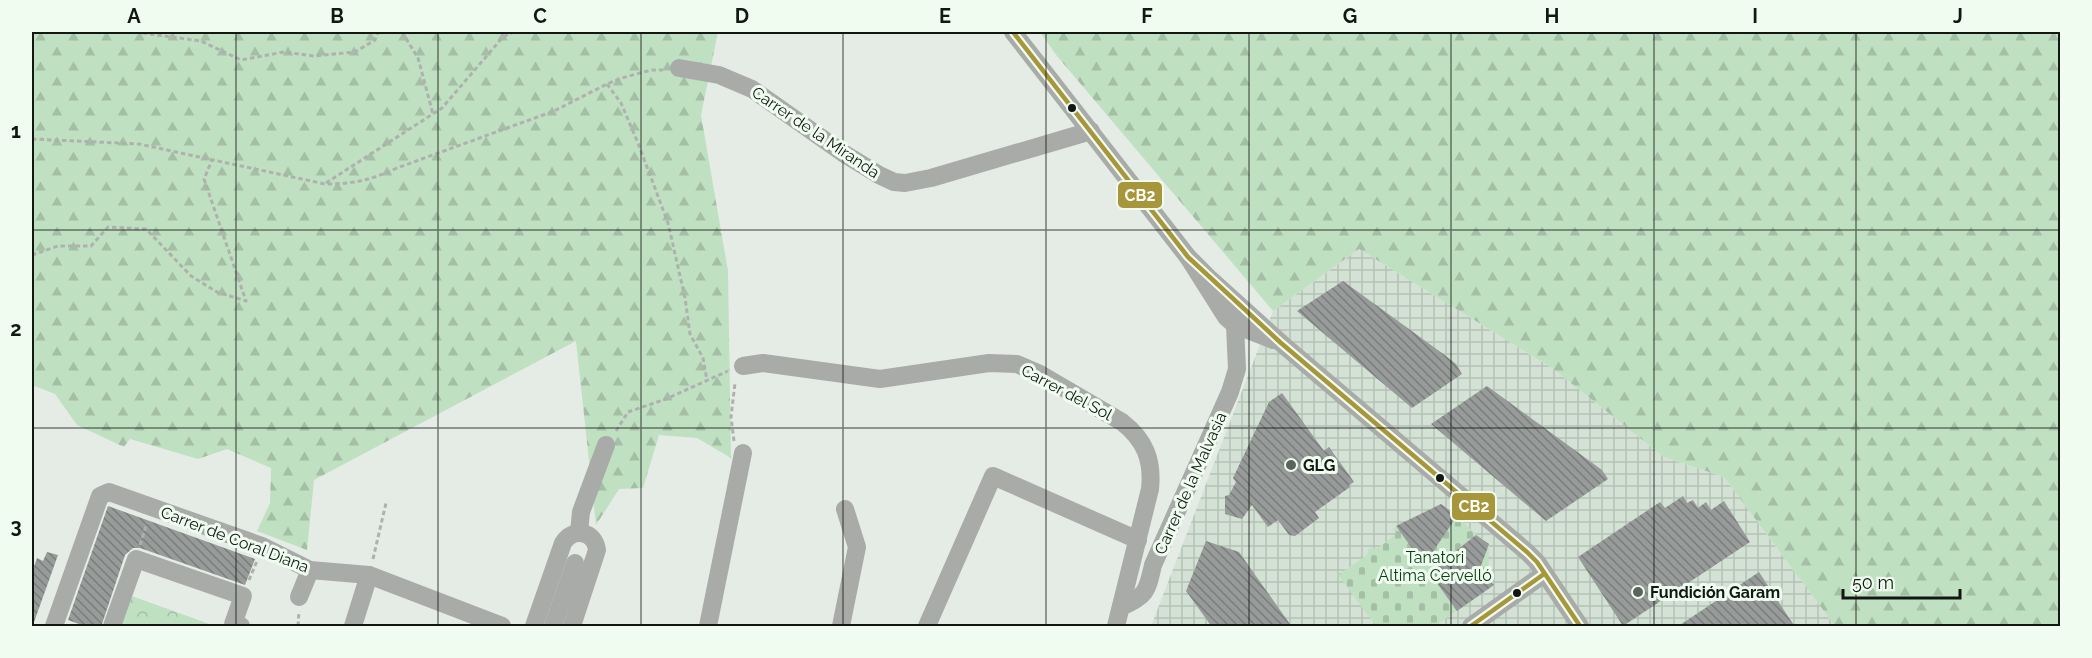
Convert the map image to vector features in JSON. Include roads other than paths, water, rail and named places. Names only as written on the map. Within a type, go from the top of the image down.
[{"type":"street","points":[[1013,32],[1188,257],[1209,279],[1240,304],[1281,343],[1527,552],[1580,627]]},
{"type":"street","name":"Carrer de la Miranda","points":[[679,69],[719,75],[752,89],[843,153],[879,176],[894,182],[905,183],[931,178],[1090,131]]},
{"type":"street","points":[[1188,257],[1217,304],[1235,325],[1281,343]]},
{"type":"street","name":"Carrer de la Malvasia","points":[[1121,607],[1139,599],[1144,592],[1153,565],[1230,392],[1237,369],[1235,325]]},
{"type":"street","name":"Carrer del Sol","points":[[742,366],[763,363],[880,379],[989,363],[1017,364],[1029,368],[1122,422],[1143,444],[1150,460],[1152,476],[1121,607]]},
{"type":"street","points":[[579,532],[581,512],[606,445]]},
{"type":"street","points":[[708,627],[743,453]]},
{"type":"street","points":[[927,627],[993,476],[1138,540]]},
{"type":"street","name":"Carrer de Coral Diana","points":[[54,627],[100,496],[109,492],[262,546],[310,570],[369,575],[502,627]]},
{"type":"street","points":[[841,627],[857,548],[845,509]]},
{"type":"street","points":[[543,626],[563,543],[569,535],[579,532],[595,541],[597,550],[572,627]]},
{"type":"street","points":[[112,627],[136,559],[243,596],[233,624],[241,627]]},
{"type":"street","points":[[543,626],[575,563]]},
{"type":"street","points":[[299,597],[310,570]]},
{"type":"street","points":[[1470,627],[1544,574]]},
{"type":"street","points":[[353,627],[369,575]]},
{"type":"street","points":[[1116,627],[1121,607]]},
{"type":"place","name":"GLG","points":[[1291,465]]},
{"type":"place","name":"Fundición Garam","points":[[1638,592]]},
{"type":"park label","name":"Tanatori Altima Cervelló","points":[[1435,566]]}]
